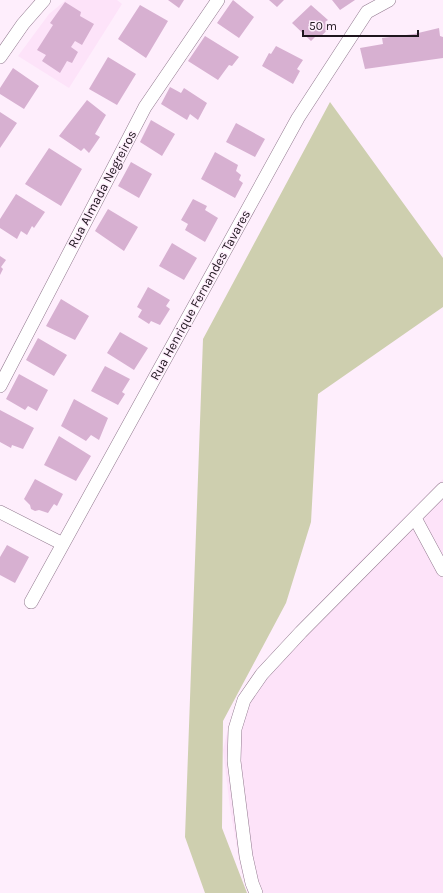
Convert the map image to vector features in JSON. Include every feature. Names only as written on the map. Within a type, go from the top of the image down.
[{"type":"street","points":[[0,58],[23,24],[44,0]]},
{"type":"street","name":"Rua Almada Negreiros","points":[[0,386],[145,107],[218,0]]},
{"type":"street","name":"Rua Henrique Fernandes Tavares","points":[[31,602],[298,118],[367,12],[389,0]]},
{"type":"street","points":[[256,893],[252,883],[246,856],[234,761],[235,729],[244,700],[262,674],[287,647],[443,489]]},
{"type":"street","points":[[0,512],[63,544]]},
{"type":"street","points":[[415,518],[443,570]]},
{"type":"shaded area","points":[[66,0],[117,0],[122,4],[69,88],[18,56],[49,14]]},
{"type":"shaded area","points":[[443,479],[443,893],[248,893],[240,865],[230,808],[223,750],[230,721],[245,691],[265,662],[345,576]]},
{"type":"green space","points":[[330,102],[443,258],[443,307],[318,394],[311,522],[286,603],[223,721],[222,828],[247,893],[205,893],[185,837],[203,339]]},
{"type":"building","points":[[168,0],[184,0],[179,8]]},
{"type":"building","points":[[233,0],[254,17],[239,38],[217,23]]},
{"type":"building","points":[[269,0],[284,0],[277,7]]},
{"type":"building","points":[[332,0],[355,0],[340,10]]},
{"type":"building","points":[[65,2],[81,12],[80,16],[94,24],[82,45],[75,41],[71,47],[78,52],[72,63],[67,61],[60,73],[42,61],[46,55],[37,50],[53,25],[50,23]]},
{"type":"building","points":[[140,5],[168,21],[146,58],[118,39]]},
{"type":"building","points":[[311,5],[328,20],[325,22],[331,27],[320,37],[317,35],[311,41],[292,23]]},
{"type":"building","points":[[439,28],[440,36],[443,37],[443,58],[365,69],[360,48],[383,44],[382,38],[414,34]]},
{"type":"building","points":[[205,36],[239,57],[232,66],[229,65],[218,80],[188,61]]},
{"type":"building","points":[[276,46],[303,60],[297,69],[300,71],[293,84],[262,66],[269,53],[271,54]]},
{"type":"building","points":[[108,57],[136,74],[117,105],[89,89]]},
{"type":"building","points":[[13,68],[39,86],[24,109],[0,94],[0,88]]},
{"type":"building","points":[[170,87],[181,93],[184,88],[207,103],[198,120],[190,114],[187,120],[161,104]]},
{"type":"building","points":[[87,100],[106,115],[95,134],[100,137],[89,153],[84,148],[81,151],[59,136]]},
{"type":"building","points":[[0,112],[17,123],[0,148]]},
{"type":"building","points":[[151,120],[175,134],[162,156],[140,142]]},
{"type":"building","points":[[236,123],[265,139],[255,157],[226,142]]},
{"type":"building","points":[[49,148],[82,169],[61,206],[25,184]]},
{"type":"building","points":[[215,152],[238,165],[236,171],[241,175],[239,180],[243,183],[235,198],[201,179]]},
{"type":"building","points":[[131,162],[152,174],[139,198],[118,186]]},
{"type":"building","points":[[16,194],[45,212],[34,228],[32,226],[27,235],[21,231],[17,239],[0,228],[0,219]]},
{"type":"building","points":[[193,199],[207,206],[205,210],[218,218],[205,242],[185,230],[188,224],[181,220]]},
{"type":"building","points":[[108,209],[138,227],[124,251],[95,231]]},
{"type":"building","points":[[172,243],[197,258],[184,280],[159,266]]},
{"type":"building","points":[[0,256],[6,260],[1,267],[3,269],[0,275]]},
{"type":"building","points":[[148,287],[170,300],[166,306],[170,309],[160,325],[151,321],[149,324],[138,317],[142,310],[137,307]]},
{"type":"building","points":[[61,299],[89,316],[75,340],[46,326]]},
{"type":"building","points":[[120,332],[148,348],[134,370],[107,353]]},
{"type":"building","points":[[38,338],[67,355],[54,376],[26,360]]},
{"type":"building","points":[[105,366],[130,379],[122,392],[125,394],[118,405],[91,391]]},
{"type":"building","points":[[19,374],[48,390],[37,411],[28,406],[25,410],[6,399]]},
{"type":"building","points":[[74,399],[108,418],[99,440],[91,435],[86,441],[61,426]]},
{"type":"building","points":[[0,410],[34,428],[23,449],[12,445],[11,448],[0,442]]},
{"type":"building","points":[[59,436],[91,456],[76,481],[44,465]]},
{"type":"building","points":[[35,479],[63,494],[57,506],[54,504],[48,513],[31,509],[30,505],[24,499]]},
{"type":"building","points":[[7,545],[29,557],[15,583],[0,575],[0,557]]}]
